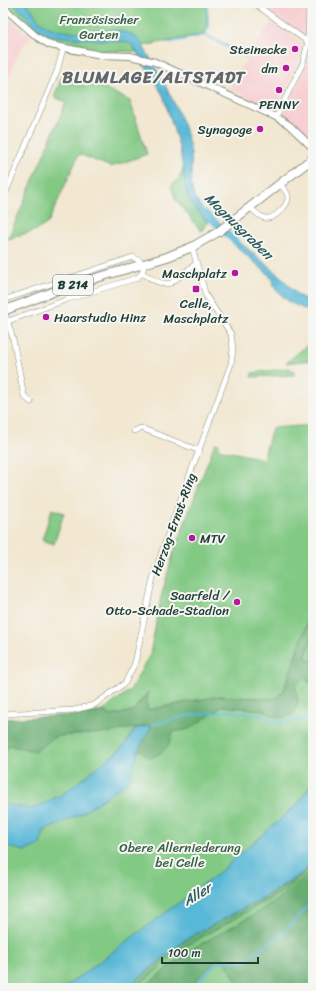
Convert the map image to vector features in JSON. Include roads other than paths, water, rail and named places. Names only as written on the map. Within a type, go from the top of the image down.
[{"type":"main road","name":"B 214","points":[[4,310],[90,276],[145,264],[192,247],[221,229],[313,158]]},
{"type":"street","points":[[254,3],[310,43]]},
{"type":"street","points":[[276,117],[303,63],[310,43],[309,3]]},
{"type":"street","points":[[3,6],[37,37],[50,45],[63,49],[101,55],[122,54],[154,62],[276,117],[289,125],[313,148]]},
{"type":"street","points":[[3,199],[57,71],[63,49]]},
{"type":"street","points":[[250,207],[266,219],[272,217],[286,205],[288,199],[288,194],[279,183]]},
{"type":"street","name":"Herzog-Ernst-Ring","points":[[3,714],[74,710],[94,705],[125,683],[134,663],[140,642],[153,578],[171,525],[232,364],[233,349],[231,334],[206,296],[192,247]]},
{"type":"street","points":[[142,273],[166,284],[171,283],[197,263]]},
{"type":"street","points":[[5,322],[68,299],[137,278],[142,273],[145,264]]},
{"type":"street","points":[[3,300],[90,276]]},
{"type":"street","points":[[4,310],[5,322],[24,396],[30,402]]},
{"type":"street","points":[[134,431],[141,428],[200,451]]},
{"type":"water","points":[[13,3],[26,3],[41,22],[52,28],[77,32],[103,30],[116,31],[127,33],[139,40],[180,115],[191,153],[191,182],[193,193],[211,220],[208,223],[192,204],[187,195],[180,150],[163,95],[133,46],[126,42],[51,36],[34,27],[29,19]]},
{"type":"water","points":[[231,235],[279,275],[299,296],[313,302],[313,313],[289,302],[276,290],[270,276],[227,238]]},
{"type":"water","points":[[152,725],[139,749],[129,781],[81,814],[44,831],[40,845],[25,851],[3,846],[3,804],[32,809],[63,794],[123,747],[135,729]]},
{"type":"water","name":"Aller","points":[[313,781],[313,863],[302,873],[266,896],[185,940],[127,988],[64,988],[215,876],[298,804]]},
{"type":"waterway","points":[[207,3],[208,26],[205,35],[245,56]]},
{"type":"waterway","points":[[167,43],[205,35]]},
{"type":"waterway","name":"Magnusgraben","points":[[205,213],[237,243]]},
{"type":"waterway","points":[[152,725],[186,716],[228,711],[262,715],[272,722],[313,719]]},
{"type":"waterway","points":[[193,988],[216,963],[225,961],[242,962],[285,932],[313,900]]},
{"type":"place","name":"Steinecke","points":[[295,49]]},
{"type":"place","name":"dm","points":[[286,68]]},
{"type":"place","name":"PENNY","points":[[279,90]]},
{"type":"place","name":"Synagoge","points":[[260,129]]},
{"type":"place","name":"Maschplatz","points":[[235,273]]},
{"type":"place","name":"Celle, Maschplatz","points":[[196,289]]},
{"type":"place","name":"Haarstudio Hinz","points":[[46,317]]},
{"type":"place","name":"MTV","points":[[192,538]]},
{"type":"place","name":"Saarfeld / Otto-Schade-Stadion","points":[[237,602]]},
{"type":"district","name":"BLUMLAGE/ALTSTADT","points":[[154,77]]},
{"type":"park label","name":"Französischer Garten","points":[[99,26]]},
{"type":"park label","name":"Obere Allerniederung bei Celle","points":[[180,854]]}]
